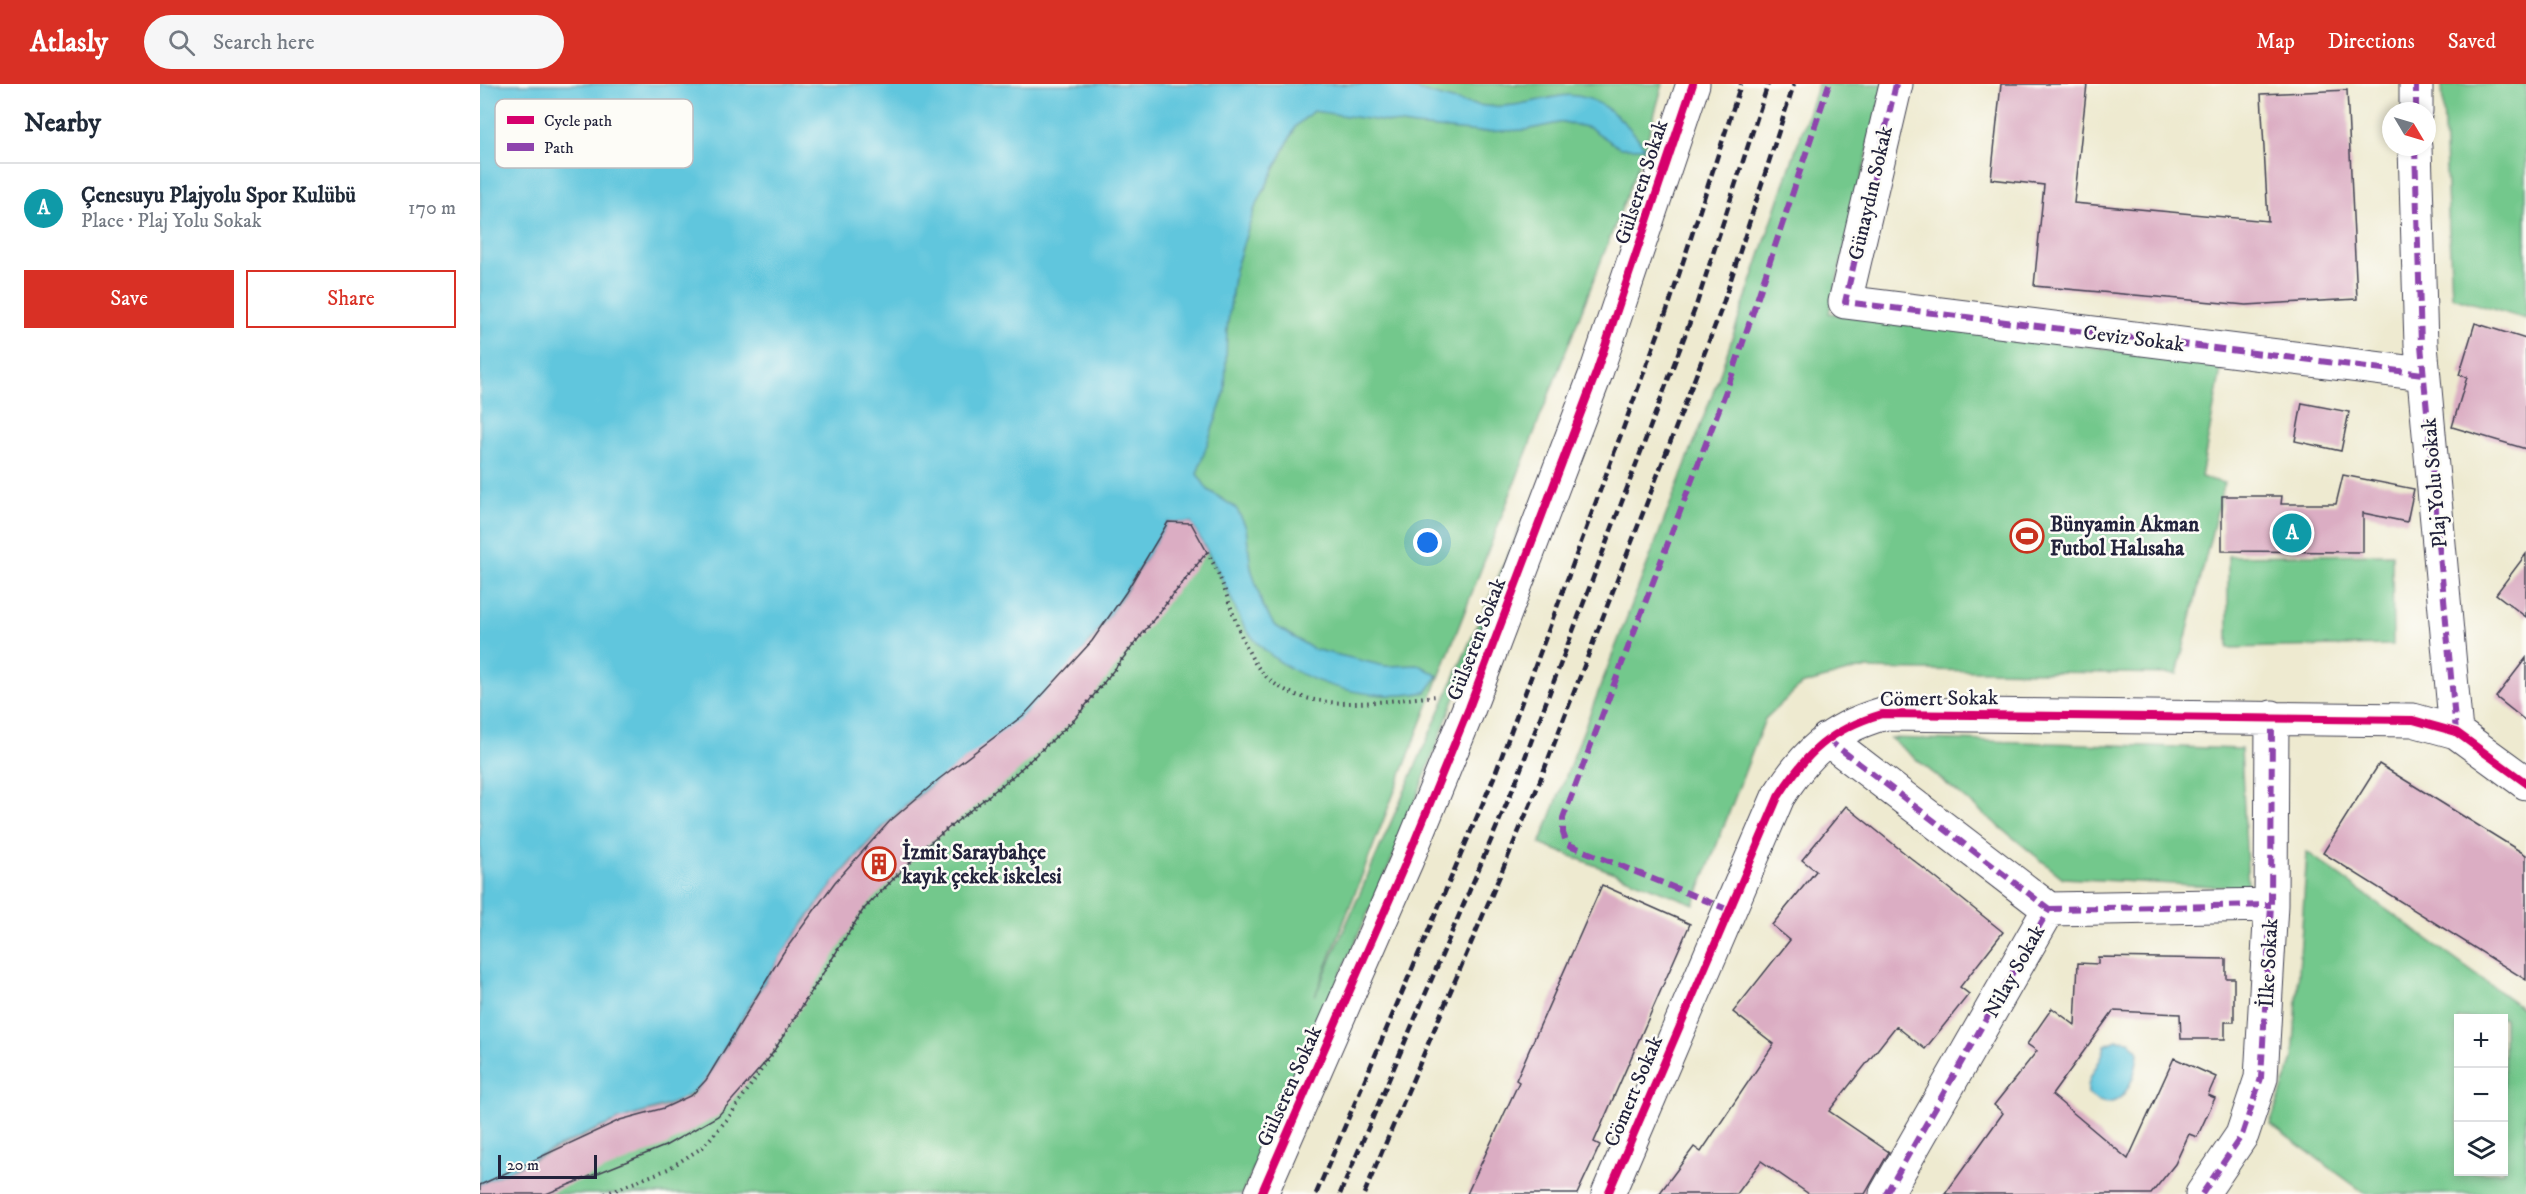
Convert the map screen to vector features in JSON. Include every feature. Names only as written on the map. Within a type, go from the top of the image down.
[{"type":"street","name":"Gülseren Sokak","points":[[1262,1194],[1402,873],[1470,708],[1596,373],[1693,84]]},
{"type":"street","name":"Günaydın Sokak","points":[[1845,302],[1896,84]]},
{"type":"street","points":[[2416,84],[2416,102]]},
{"type":"street","name":"Plaj Yolu Sokak","points":[[2415,156],[2423,374],[2456,732]]},
{"type":"street","name":"Ceviz Sokak","points":[[1845,302],[2423,374]]},
{"type":"street","name":"Cömert Sokak","points":[[1608,1194],[1778,797],[1794,771],[1827,739],[1850,724],[1882,714],[2272,717],[2413,720],[2456,732]]},
{"type":"street","name":"İlke Sokak","points":[[2202,1194],[2242,1135],[2261,1078],[2271,905],[2272,717]]},
{"type":"street","points":[[2456,732],[2526,783]]},
{"type":"street","points":[[1827,739],[2049,909]]},
{"type":"street","name":"Nilay Sokak","points":[[1886,1194],[2049,909],[2271,905]]},
{"type":"path","points":[[605,1194],[668,1169],[703,1147],[729,1117],[770,1057],[863,910],[925,847],[1013,776],[1076,719],[1207,552],[1218,569],[1251,656],[1266,678],[1300,695],[1334,704],[1383,703],[1438,696],[1470,708]]},
{"type":"green space","points":[[1342,84],[1663,84],[1645,148],[1315,996],[1521,525],[1398,846],[1242,1194],[480,1194],[480,1185],[620,1120],[664,1108],[706,1080],[775,966],[835,882],[890,821],[939,779],[1126,592],[1197,474],[1227,329],[1235,270],[1254,210],[1296,126]]},
{"type":"green space","points":[[1818,84],[1884,84],[1829,313],[2222,364],[2201,477],[2224,483],[2177,674],[1858,669],[1801,685],[1765,719],[1694,904],[1540,844],[1719,377]]},
{"type":"green space","points":[[2442,84],[2526,84],[2526,319],[2452,297]]},
{"type":"green space","points":[[2392,554],[2393,645],[2228,648],[2228,556]]},
{"type":"green space","points":[[1890,738],[2241,749],[2248,888],[2063,878]]},
{"type":"green space","points":[[2307,852],[2526,1011],[2526,1194],[2366,1194],[2270,1124],[2293,1059]]},
{"type":"water","points":[[480,84],[1398,84],[1454,100],[1487,106],[1515,105],[1573,95],[1598,103],[1629,128],[1645,148],[1620,148],[1590,128],[1563,122],[1526,130],[1481,132],[1415,126],[1313,111],[1296,126],[1254,210],[1235,270],[1227,329],[1225,392],[1197,474],[1208,490],[1236,508],[1246,527],[1251,568],[1262,604],[1274,625],[1313,649],[1385,666],[1420,665],[1438,676],[1426,692],[1378,695],[1354,691],[1305,676],[1283,664],[1248,632],[1191,523],[1168,522],[1104,624],[1047,693],[1008,728],[905,806],[836,880],[789,944],[706,1080],[676,1102],[601,1127],[480,1185]]},
{"type":"water","points":[[2117,1040],[2129,1041],[2138,1050],[2135,1072],[2131,1083],[2118,1099],[2109,1103],[2099,1101],[2088,1094],[2089,1080],[2105,1045]]},
{"type":"building","points":[[2001,84],[2087,84],[2074,203],[2268,221],[2261,94],[2347,90],[2357,299],[2246,305],[2034,286],[2044,185],[1991,179]]},
{"type":"building","points":[[2475,323],[2526,339],[2526,449],[2452,427],[2467,377],[2459,375]]},
{"type":"building","points":[[2302,403],[2349,412],[2341,451],[2295,441]]},
{"type":"building","points":[[2343,475],[2414,489],[2407,522],[2363,513],[2363,552],[2222,551],[2222,496],[2282,496],[2281,504],[2336,504]]},
{"type":"building","name":"İzmit Saraybahçe kayık çekek iskelesi","points":[[1168,522],[1191,523],[1207,552],[1075,719],[1013,776],[925,847],[863,910],[770,1057],[718,1116],[665,1146],[546,1194],[480,1194],[480,1185],[620,1120],[664,1108],[692,1095],[706,1080],[783,953],[835,882],[890,821],[939,779],[1025,714],[1092,641],[1126,592]]},
{"type":"building","points":[[2526,554],[2526,617],[2496,594]]},
{"type":"building","points":[[2526,658],[2526,721],[2496,697]]},
{"type":"building","points":[[2379,764],[2526,855],[2526,980],[2323,853]]},
{"type":"building","points":[[1846,806],[2003,932],[1960,987],[1969,994],[1925,1049],[1896,1026],[1829,1111],[1889,1152],[1865,1194],[1809,1194],[1761,1161],[1737,1194],[1659,1194],[1694,1147],[1701,1152],[1774,1044],[1733,1012],[1790,940],[1772,925],[1816,871],[1802,860]]},
{"type":"building","points":[[1602,885],[1690,924],[1594,1142],[1600,1145],[1577,1194],[1467,1194],[1519,1082],[1516,1080]]},
{"type":"building","points":[[2098,957],[2226,959],[2226,978],[2234,978],[2234,1022],[2225,1022],[2225,1039],[2181,1039],[2180,1014],[2113,1011],[2052,1095],[2128,1159],[2174,1058],[2216,1077],[2208,1095],[2215,1098],[2197,1137],[2189,1134],[2175,1164],[2151,1194],[1945,1194],[2003,1113],[1994,1105],[2037,1051],[2027,1044],[2052,1008],[2075,1025],[2078,963],[2098,964]]},
{"type":"railway","points":[[1316,1194],[1494,777],[1670,302],[1741,84]]},
{"type":"railway","points":[[1340,1194],[1515,784],[1696,306],[1768,84]]},
{"type":"railway","points":[[1364,1194],[1536,791],[1721,310],[1794,84]]},
{"type":"marked path","points":[[1729,910],[1567,844],[1563,833],[1563,818],[1732,375],[1829,84]]},
{"type":"marked path","points":[[1896,84],[1845,302],[2423,374]]},
{"type":"marked path","points":[[2416,84],[2416,102]]},
{"type":"marked path","points":[[2415,156],[2421,345],[2456,732]]},
{"type":"marked path","points":[[2202,1194],[2242,1135],[2261,1078],[2271,905],[2272,717]]},
{"type":"marked path","points":[[1827,739],[2049,909]]},
{"type":"marked path","points":[[2049,909],[2271,905]]},
{"type":"marked path","points":[[1886,1194],[2049,909]]},
{"type":"cycle path","points":[[1261,1194],[1406,862],[1469,708],[1596,373],[1693,84]]},
{"type":"cycle path","points":[[1608,1194],[1778,797],[1810,755],[1834,735],[1848,727],[1882,714],[2413,720],[2456,732],[2526,783]]},
{"type":"place","name":"Çenesuyu Plajyolu Spor Kulübü","points":[[2292,533]]},
{"type":"place","name":"Bünyamin Akman Futbol Halısaha","points":[[2027,536]]},
{"type":"place","name":"İzmit Saraybahçe kayık çekek iskelesi","points":[[879,864]]}]
